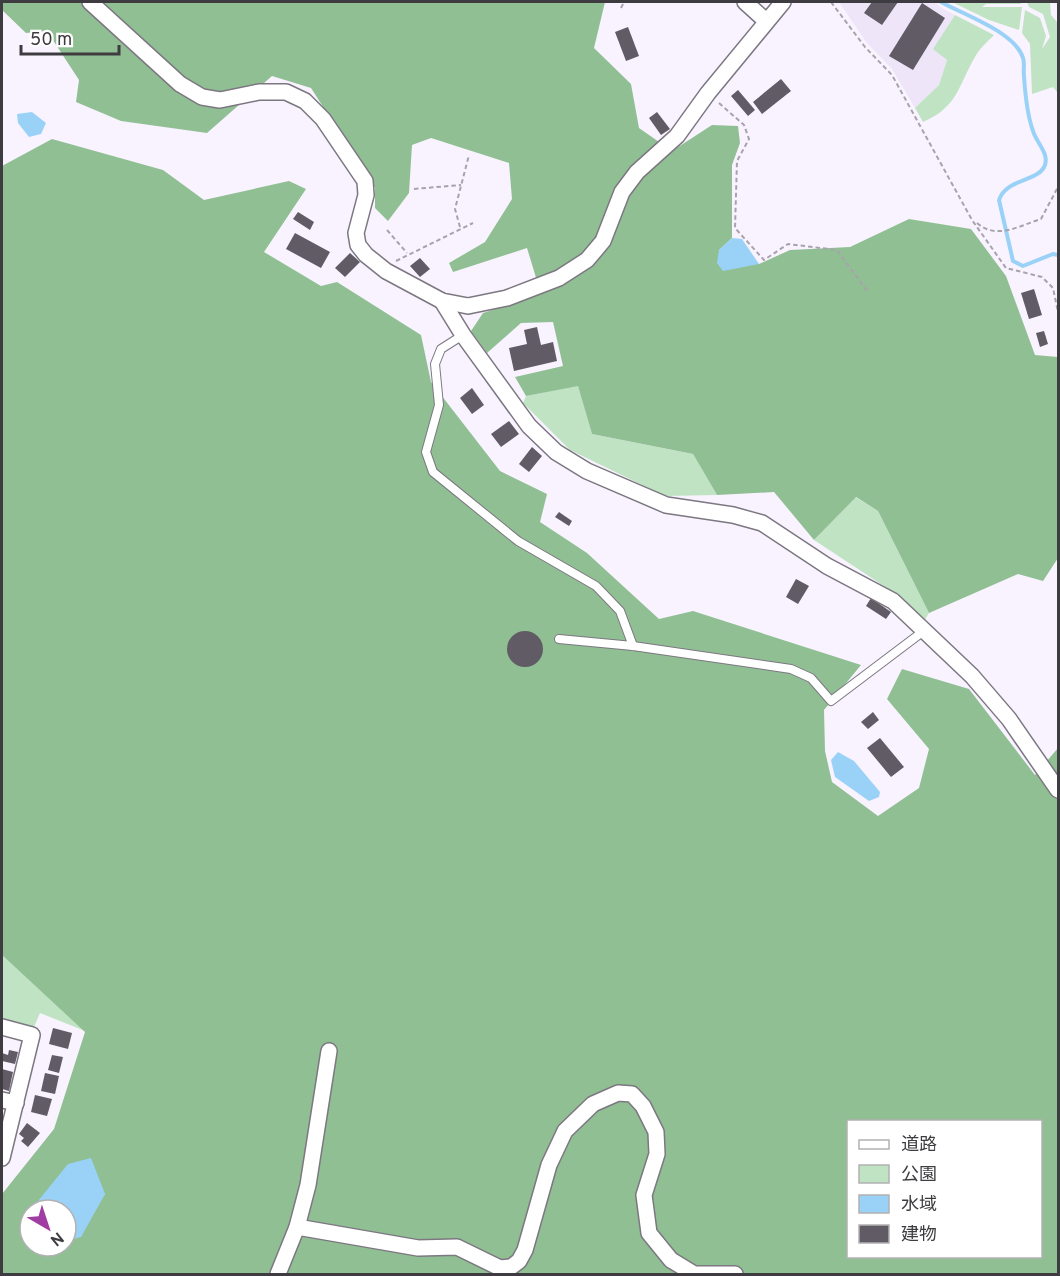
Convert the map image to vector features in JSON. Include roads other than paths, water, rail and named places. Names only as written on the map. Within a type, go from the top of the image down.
[{"type":"street","points":[[90,2],[180,84],[202,97],[220,100],[259,92],[286,92],[305,101],[323,120],[365,181],[366,195],[356,233],[358,245],[386,272],[442,301],[468,306],[507,297],[559,278],[587,260],[603,240],[622,192],[637,172],[677,136],[708,93],[783,2]]},
{"type":"street","points":[[745,2],[766,21]]},
{"type":"street","points":[[442,301],[463,335],[529,426],[556,452],[587,471],[666,505],[733,515],[762,523],[827,566],[893,601],[972,676],[1009,718],[1059,790]]},
{"type":"street","points":[[2,1028],[32,1035],[11,1102],[2,1158]]},
{"type":"street","points":[[278,1275],[297,1227],[308,1185],[329,1051]]},
{"type":"street","points":[[297,1227],[418,1248],[457,1247],[500,1268],[511,1268],[519,1261],[525,1250],[549,1165],[565,1131],[593,1104],[618,1093],[632,1094],[644,1106],[656,1132],[657,1154],[644,1194],[649,1233],[671,1260],[694,1274],[735,1275]]},
{"type":"lane","points":[[463,335],[441,349],[435,364],[439,405],[426,452],[433,472],[518,541],[596,586],[621,611],[633,646]]},
{"type":"lane","points":[[559,639],[633,646],[791,669],[811,678],[831,700],[925,630]]},
{"type":"water","points":[[32,112],[46,123],[41,134],[29,137],[18,123],[17,114]]},
{"type":"water","points":[[732,238],[742,239],[759,264],[723,271],[717,263],[719,250]]},
{"type":"water","points":[[838,752],[854,761],[880,792],[879,797],[869,801],[835,777],[831,760]]},
{"type":"water","points":[[91,1158],[105,1194],[81,1237],[78,1238],[78,1198],[40,1198],[68,1164]]},
{"type":"waterway","points":[[941,2],[1000,32],[1018,49],[1023,58],[1030,119],[1046,161],[1042,170],[1036,175],[1008,188],[999,200],[1013,261],[1023,266],[1053,254],[1058,255]]}]
